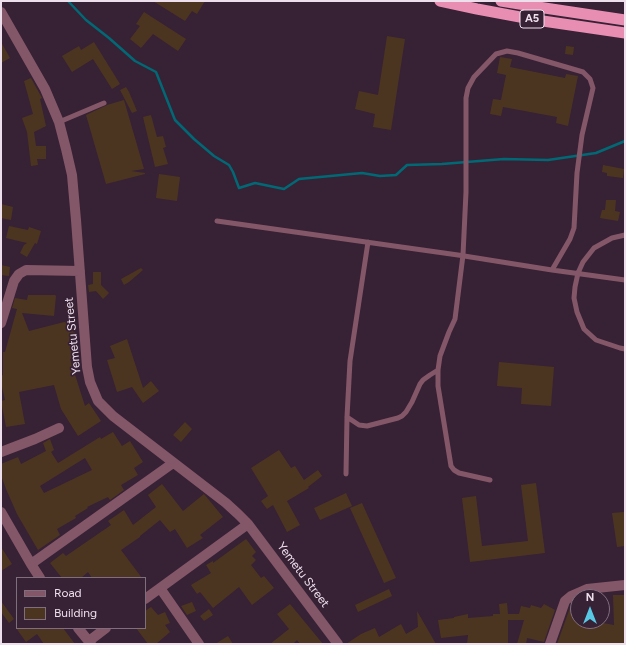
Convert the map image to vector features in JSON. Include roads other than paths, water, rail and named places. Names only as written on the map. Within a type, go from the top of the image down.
[{"type":"highway","name":"A5","points":[[440,1],[478,5],[536,20],[625,33]]},
{"type":"highway","name":"A5","points":[[501,1],[625,20]]},
{"type":"street","name":"Yemetu Street","points":[[1,12],[45,89],[59,122],[66,149],[72,175],[87,367],[90,382],[98,401],[113,416],[226,503],[248,524],[338,644]]},
{"type":"street","points":[[1,323],[14,281],[19,274],[26,270],[80,271]]},
{"type":"street","points":[[1,452],[59,428]]},
{"type":"street","points":[[31,564],[173,463]]},
{"type":"street","points":[[1,512],[39,577]]},
{"type":"street","points":[[146,598],[248,524]]},
{"type":"street","points":[[550,644],[565,601],[571,596],[587,589],[625,585]]},
{"type":"street","points":[[160,588],[199,644]]},
{"type":"street","points":[[79,629],[90,643],[105,629]]},
{"type":"lane","points":[[490,480],[458,473],[451,466],[438,386],[438,370],[440,356],[455,319],[463,255],[466,192],[466,98],[468,88],[474,77],[496,54],[507,51],[518,52],[583,72],[590,79],[593,88],[582,135],[577,173],[574,228],[570,239],[552,270]]},
{"type":"lane","points":[[59,122],[104,103]]},
{"type":"lane","points":[[217,221],[463,255],[552,270],[625,280]]},
{"type":"lane","points":[[625,236],[612,238],[594,248],[582,262],[575,286],[574,298],[577,312],[584,328],[596,340],[620,348],[625,348]]},
{"type":"lane","points":[[346,474],[350,361],[368,242]]},
{"type":"lane","points":[[347,417],[359,424],[367,426],[402,416],[412,402],[420,384],[438,370]]},
{"type":"waterway","points":[[68,1],[86,20],[135,61],[156,72],[175,120],[214,156],[229,165],[239,188],[255,183],[284,189],[299,179],[362,173],[380,176],[396,175],[407,165],[504,159],[548,160],[596,153],[625,141]]}]
